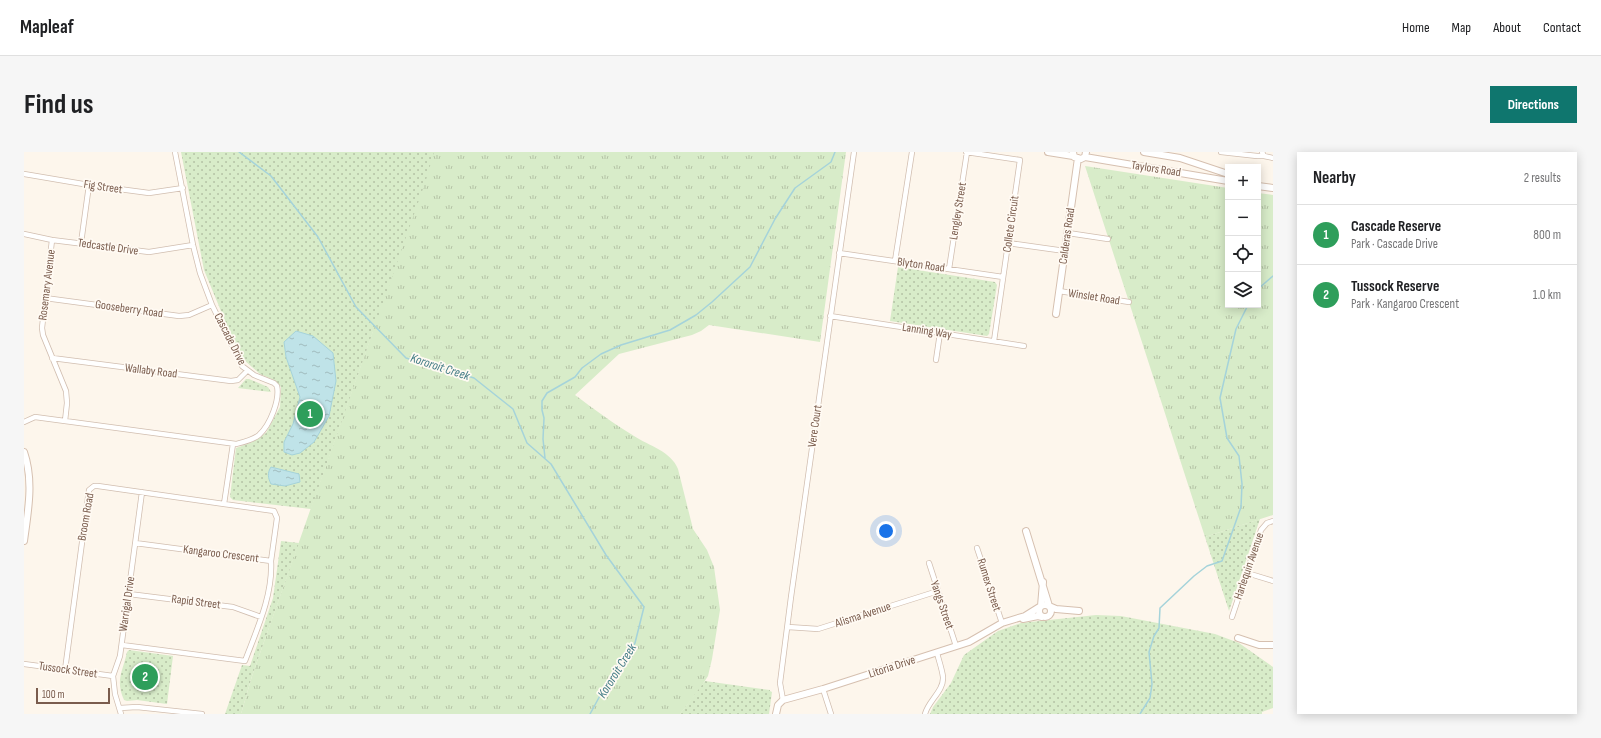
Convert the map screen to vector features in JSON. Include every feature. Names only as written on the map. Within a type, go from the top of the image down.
[{"type":"street","name":"Cascade Drive","points":[[24,422],[35,417],[233,444],[243,442],[259,435],[266,425],[275,408],[278,391],[277,386],[274,383],[262,379],[247,371],[242,366],[212,305],[200,273],[193,246],[175,152]]},
{"type":"street","name":"Vere Court","points":[[783,700],[780,683],[854,152]]},
{"type":"street","points":[[895,261],[912,152]]},
{"type":"street","name":"Collete Circuit","points":[[966,152],[1020,160],[994,341]]},
{"type":"street","name":"Lengley Street","points":[[949,269],[966,152]]},
{"type":"street","name":"Taylors Road","points":[[1048,152],[1079,155],[1225,180]]},
{"type":"street","points":[[1144,152],[1180,158],[1225,173]]},
{"type":"street","points":[[1221,152],[1257,156],[1263,154],[1273,158]]},
{"type":"street","name":"Calderas Road","points":[[1056,314],[1079,155]]},
{"type":"street","name":"Fig Street","points":[[24,174],[150,193],[183,188]]},
{"type":"street","points":[[81,243],[89,185]]},
{"type":"street","points":[[1261,186],[1273,188]]},
{"type":"street","points":[[1068,233],[1108,239]]},
{"type":"street","name":"Tedcastle Drive","points":[[24,234],[52,240],[150,252],[193,246]]},
{"type":"street","name":"Rosemary Avenue","points":[[52,240],[42,328],[43,335],[66,391],[67,403],[65,421]]},
{"type":"street","points":[[1008,242],[1065,251]]},
{"type":"street","name":"Blyton Road","points":[[839,253],[1003,277]]},
{"type":"street","name":"Winslet Road","points":[[1059,292],[1129,302]]},
{"type":"street","name":"Gooseberry Road","points":[[45,298],[179,316],[189,315],[212,305]]},
{"type":"street","points":[[1118,307],[1119,301]]},
{"type":"street","name":"Lanning Way","points":[[830,316],[1024,346]]},
{"type":"street","points":[[936,360],[940,333]]},
{"type":"street","name":"Wallaby Road","points":[[52,358],[231,381],[238,380],[247,371]]},
{"type":"street","points":[[224,504],[233,444]]},
{"type":"street","points":[[24,452],[30,498],[24,541]]},
{"type":"street","name":"Broom Road","points":[[65,670],[89,490],[94,486],[274,511],[276,518],[271,561]]},
{"type":"street","name":"Warrigal Drive","points":[[121,714],[115,694],[113,676],[122,645],[142,492]]},
{"type":"street","name":"Harlequin Avenue","points":[[1232,617],[1261,530],[1267,523],[1273,521]]},
{"type":"street","points":[[1026,531],[1049,606],[1052,609],[1050,615]]},
{"type":"street","name":"Kangaroo Crescent","points":[[122,645],[245,661],[268,596],[272,570],[271,561],[135,543]]},
{"type":"street","name":"Rumex Street","points":[[977,548],[1002,623]]},
{"type":"street","name":"Yangs Street","points":[[929,564],[956,646]]},
{"type":"street","points":[[1247,573],[1273,582]]},
{"type":"street","points":[[1042,582],[1042,601],[1039,612],[1042,617]]},
{"type":"street","name":"Alisma Avenue","points":[[788,627],[818,629],[938,591]]},
{"type":"street","name":"Rapid Street","points":[[129,594],[233,607],[261,617]]},
{"type":"street","name":"Litoria Drive","points":[[783,700],[823,689],[969,642],[1002,623],[1032,613],[1041,606],[1045,605],[1056,609],[1079,611],[1050,615],[1046,617],[1038,616],[1023,620],[1014,620]]},
{"type":"street","points":[[1238,638],[1259,645],[1273,645]]},
{"type":"street","points":[[925,714],[926,708],[942,683],[943,677],[937,652]]},
{"type":"street","name":"Tussock Street","points":[[24,664],[113,676]]},
{"type":"street","points":[[823,689],[831,714]]},
{"type":"street","points":[[776,714],[778,705],[783,700]]},
{"type":"street","points":[[120,708],[137,707],[202,714]]},
{"type":"green space","points":[[181,152],[434,152],[426,180],[311,509],[233,500],[230,497],[236,448],[250,443],[266,433],[280,407],[281,387],[274,380],[260,374],[244,360],[235,345],[204,270]]},
{"type":"green space","points":[[196,152],[846,152],[820,342],[709,325],[692,335],[619,354],[575,395],[640,440],[665,453],[675,463],[678,469],[693,529],[707,550],[714,567],[720,610],[712,659],[708,676],[680,714],[241,714],[252,676],[373,331]]},
{"type":"green space","points":[[1085,166],[1225,188],[1225,308],[1261,308],[1261,193],[1273,195],[1273,515],[1205,537]]},
{"type":"green space","points":[[898,267],[995,282],[997,285],[989,334],[987,336],[890,321]]},
{"type":"green space","points":[[246,379],[268,387],[271,392],[238,388]]},
{"type":"green space","points":[[1260,519],[1229,611],[1205,537]]},
{"type":"green space","points":[[281,541],[299,543],[252,676],[241,714],[225,714],[242,665],[250,666],[273,598]]},
{"type":"green space","points":[[1096,615],[1121,616],[1215,634],[1239,643],[1273,667],[1273,708],[1262,712],[1262,714],[930,714],[933,707],[951,683],[964,655],[998,631],[1021,623]]},
{"type":"green space","points":[[129,650],[173,656],[167,704],[137,700],[124,700],[121,693],[120,681],[127,652]]},
{"type":"green space","points":[[705,681],[770,690],[772,692],[769,714],[680,714]]},
{"type":"water","points":[[296,331],[313,336],[333,353],[336,381],[329,416],[314,442],[300,453],[292,455],[284,452],[284,442],[293,424],[300,397],[286,357],[284,342]]},
{"type":"water","points":[[271,467],[299,474],[300,482],[285,486],[271,484],[268,476]]},
{"type":"waterway","name":"Kororoit Creek","points":[[239,152],[271,176],[318,237],[356,307],[406,358],[474,378],[513,409],[527,443],[551,464],[606,555],[644,607],[635,643],[602,692],[590,714]]},
{"type":"waterway","points":[[545,458],[542,401],[547,393],[575,377],[582,368],[601,354],[621,345],[670,330],[696,315],[712,302],[750,267],[775,219],[795,188],[831,162],[835,152]]},
{"type":"waterway","points":[[1261,286],[1273,276]]},
{"type":"waterway","points":[[1140,714],[1150,698],[1152,684],[1149,652],[1154,636],[1159,628],[1160,608],[1194,576],[1207,566],[1222,561],[1241,507],[1242,484],[1239,456],[1227,438],[1220,398],[1236,329],[1246,308]]},
{"type":"place","name":"Cascade Reserve","points":[[310,414]]},
{"type":"place","name":"Tussock Reserve","points":[[145,677]]}]
